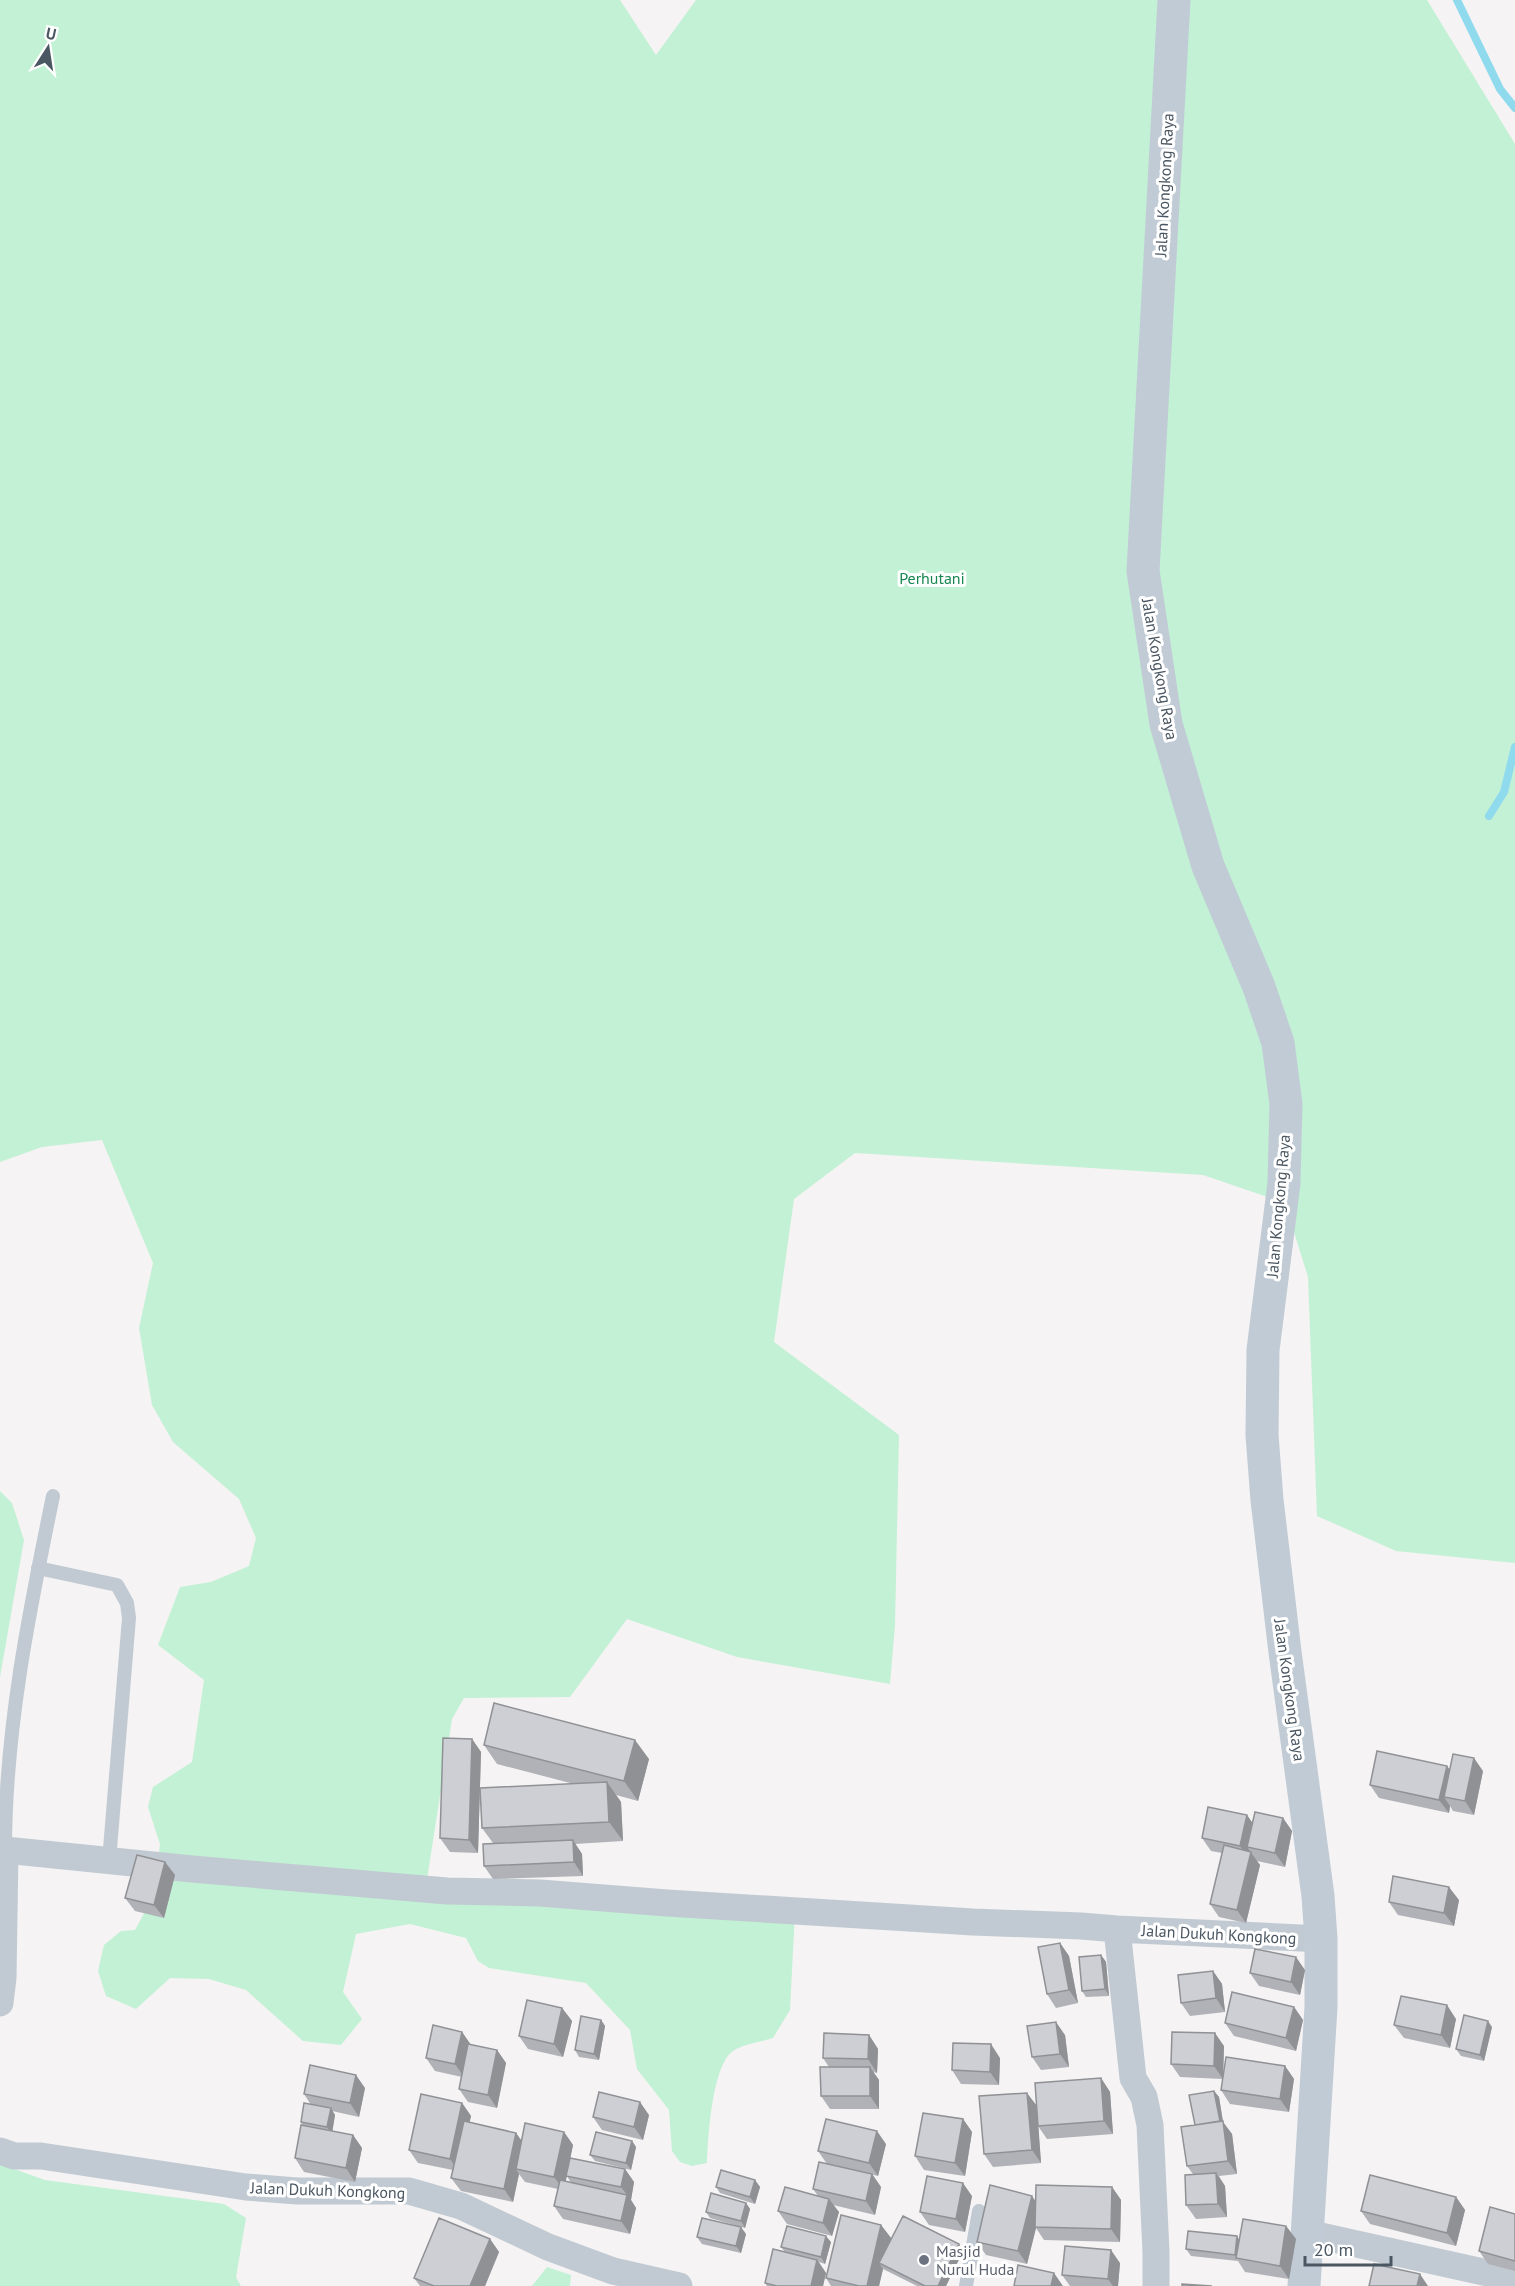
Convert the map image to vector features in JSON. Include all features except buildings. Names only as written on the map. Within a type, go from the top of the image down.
[{"type":"street","name":"Jalan Kongkong Raya","points":[[1174,0],[1143,571],[1166,724],[1208,866],[1259,987],[1278,1043],[1286,1104],[1284,1183],[1263,1350],[1262,1435],[1269,1524],[1318,1896],[1321,1939],[1321,2007],[1304,2286]]},
{"type":"street","name":"Jalan Dukuh Kongkong","points":[[4,1850],[447,1891],[564,1894],[667,1904],[1321,1939]]},
{"type":"street","points":[[0,2003],[4,1923],[4,1850]]},
{"type":"street","points":[[1117,1929],[1133,2078],[1144,2097],[1150,2125],[1156,2286]]},
{"type":"street","name":"Jalan Dukuh Kongkong","points":[[0,2151],[14,2156],[61,2159],[246,2187],[297,2191],[409,2192],[461,2206],[548,2247],[613,2271],[679,2286]]},
{"type":"street","points":[[1307,2234],[1515,2279]]},
{"type":"lane","points":[[4,1850],[16,1699],[38,1568],[53,1496]]},
{"type":"lane","points":[[38,1568],[117,1585],[127,1603],[129,1618],[127,1650],[109,1861]]},
{"type":"lane","points":[[966,2286],[979,2211]]},
{"type":"green space","name":"Perhutani","points":[[0,0],[620,0],[656,55],[696,0],[1427,0],[1515,144],[1515,1563],[1396,1551],[1317,1516],[1308,1277],[1285,1203],[1203,1175],[855,1153],[794,1199],[774,1342],[899,1435],[895,1625],[890,1684],[737,1657],[627,1619],[570,1697],[464,1698],[452,1719],[425,1892],[795,1912],[790,2010],[773,2038],[737,2049],[726,2059],[716,2086],[707,2163],[692,2166],[680,2162],[672,2151],[669,2110],[637,2069],[630,2030],[586,1983],[489,1968],[478,1961],[466,1938],[410,1924],[356,1934],[343,1992],[362,2019],[341,2045],[303,2041],[246,1990],[209,1979],[170,1978],[136,2009],[106,1996],[98,1971],[104,1945],[121,1931],[135,1930],[154,1895],[160,1844],[148,1807],[153,1787],[192,1762],[204,1680],[158,1645],[180,1587],[211,1582],[249,1566],[256,1538],[239,1499],[173,1442],[152,1405],[139,1328],[153,1263],[102,1140],[42,1147],[0,1162]]},
{"type":"green space","points":[[0,1491],[12,1503],[24,1540],[0,1677]]},
{"type":"green space","points":[[0,2164],[45,2180],[224,2204],[246,2218],[236,2277],[241,2286],[0,2286]]},
{"type":"green space","points":[[547,2267],[571,2275],[570,2286],[532,2286]]},
{"type":"waterway","points":[[1457,0],[1500,89],[1515,108]]},
{"type":"waterway","points":[[1489,816],[1504,792],[1515,747]]},
{"type":"place","name":"Masjid Nurul Huda","points":[[924,2260]]}]
